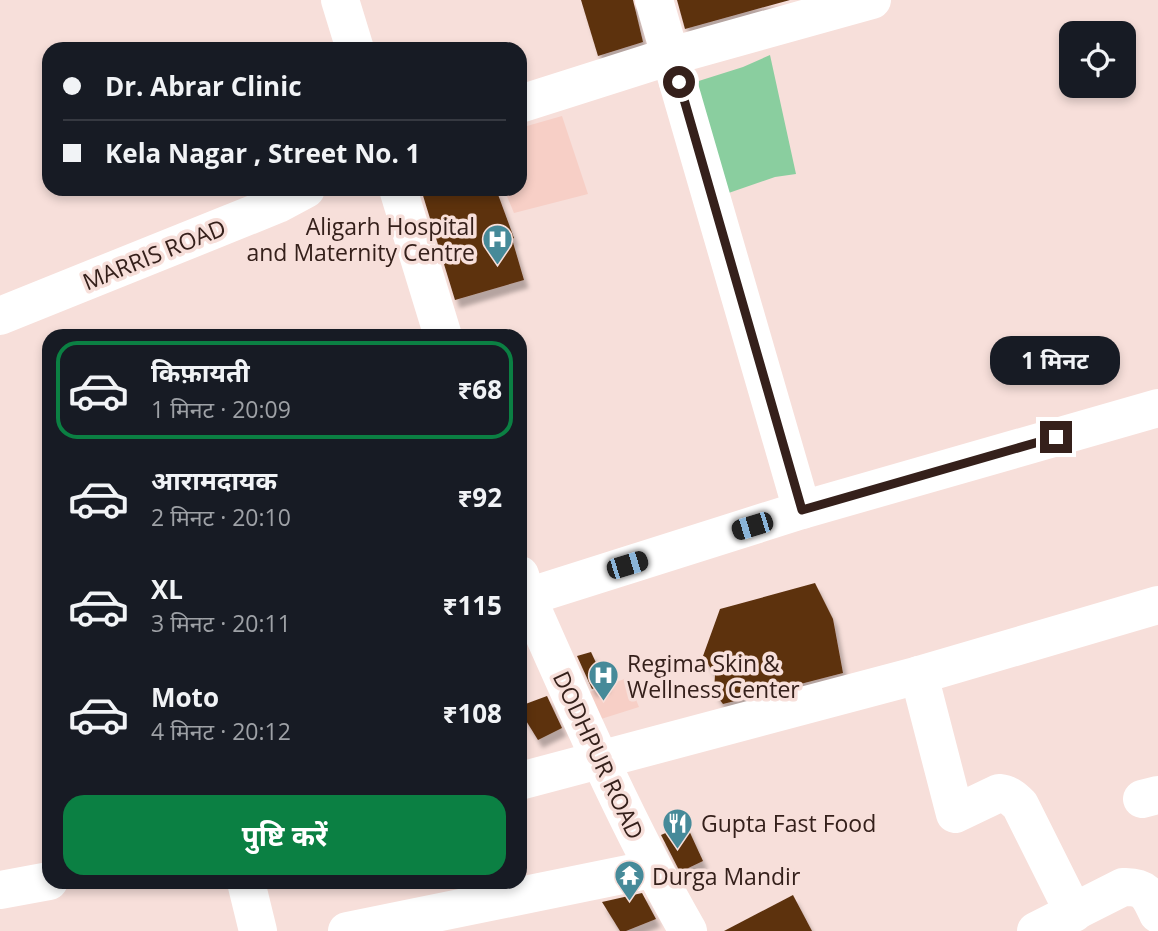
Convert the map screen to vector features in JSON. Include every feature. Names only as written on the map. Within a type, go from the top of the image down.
[{"type":"street","points":[[340,0],[353,42]]},
{"type":"street","points":[[654,0],[802,510]]},
{"type":"street","points":[[527,102],[671,56],[872,0]]},
{"type":"street","name":"MARRIS ROAD","points":[[0,316],[293,196]]},
{"type":"street","points":[[400,196],[441,329]]},
{"type":"street","points":[[527,585],[802,510],[1158,408]]},
{"type":"street","name":"DODHPUR ROAD","points":[[527,595],[598,761],[652,869],[688,931]]},
{"type":"street","points":[[527,779],[919,675],[1158,605]]},
{"type":"street","points":[[919,675],[955,814],[999,793],[1014,798],[1074,913]]},
{"type":"street","points":[[347,931],[652,869]]},
{"type":"street","points":[[2,883],[42,881]]},
{"type":"street","points":[[1036,931],[1123,887],[1136,886],[1149,895],[1158,914]]},
{"type":"street","points":[[248,889],[258,931]]},
{"type":"shaded area","points":[[562,116],[588,194],[514,213],[507,196],[527,196],[527,126]]},
{"type":"shaded area","name":"Regima Skin & Wellness Center","points":[[627,678],[639,707],[582,725],[571,699]]},
{"type":"green space","points":[[770,55],[796,174],[775,177],[717,197],[686,85],[743,67]]},
{"type":"building","points":[[581,0],[633,0],[643,42],[598,56]]},
{"type":"building","points":[[677,0],[790,0],[685,29]]},
{"type":"building","points":[[423,196],[499,196],[514,238],[512,239],[524,280],[455,300]]},
{"type":"building","points":[[815,583],[833,619],[843,673],[723,704],[714,692],[715,675],[703,656],[720,609]]},
{"type":"building","points":[[591,652],[606,684],[592,689],[577,656]]},
{"type":"building","points":[[547,696],[562,728],[538,740],[527,722],[527,703]]},
{"type":"building","name":"Gupta Fast Food","points":[[686,824],[703,861],[680,872],[661,835]]},
{"type":"building","name":"Durga Mandir","points":[[642,893],[656,919],[620,931],[602,902]]},
{"type":"building","points":[[793,895],[812,931],[724,931]]},
{"type":"place","name":"Aligarh Hospital and Maternity Centre","points":[[498,266]]},
{"type":"place","name":"Regima Skin & Wellness Center","points":[[604,703]]},
{"type":"place","name":"Gupta Fast Food","points":[[678,850]]},
{"type":"place","name":"Durga Mandir","points":[[629,903]]},
{"type":"route","points":[[679,82],[802,510],[1056,437]]}]
